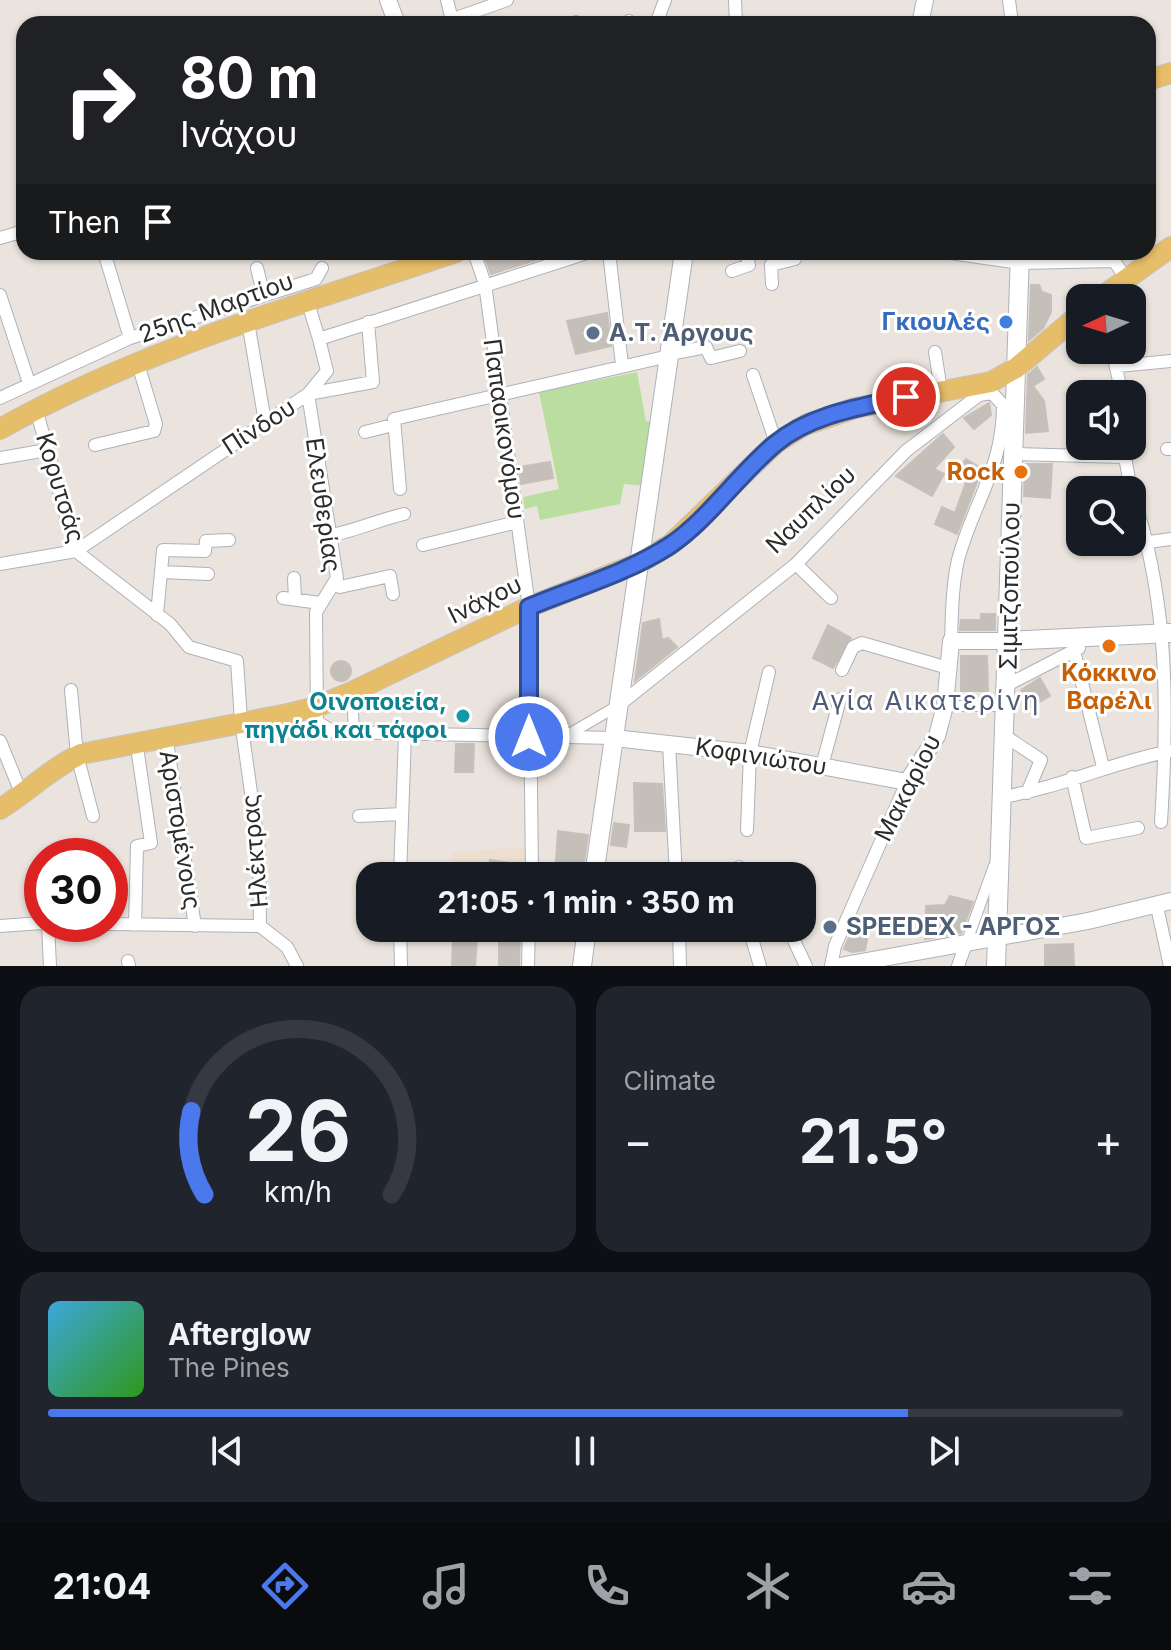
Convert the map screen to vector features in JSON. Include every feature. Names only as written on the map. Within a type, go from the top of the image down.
[{"type":"main road","name":"25ης Μαρτίου","points":[[0,429],[36,409],[138,364],[248,322],[433,260]]},
{"type":"main road","points":[[596,862],[683,260]]},
{"type":"main road","name":"Σιμιτζοπούλου","points":[[996,966],[1008,641],[1007,462],[1016,368],[1020,260]]},
{"type":"main road","points":[[1118,284],[1152,260]]},
{"type":"main road","points":[[964,386],[991,382],[1016,368],[1066,326]]},
{"type":"main road","name":"Ινάχου","points":[[0,809],[22,795],[54,767],[77,755],[136,740],[316,707],[352,692],[529,607],[639,563],[671,544],[776,443],[829,415],[964,386]]},
{"type":"main road","points":[[1008,641],[1168,634]]},
{"type":"main road","points":[[582,966],[585,942]]},
{"type":"street","points":[[462,16],[507,0]]},
{"type":"street","points":[[106,260],[130,338]]},
{"type":"street","name":"Παπαοικονόμου","points":[[477,260],[485,284],[529,607],[532,862]]},
{"type":"street","points":[[308,303],[319,339],[564,260]]},
{"type":"street","points":[[610,260],[622,365]]},
{"type":"street","points":[[732,271],[749,265],[748,260]]},
{"type":"street","points":[[772,284],[771,265],[791,260]]},
{"type":"street","points":[[1090,260],[1114,261],[1126,278]]},
{"type":"street","points":[[257,268],[263,293]]},
{"type":"street","points":[[0,398],[130,338],[263,293],[316,279],[322,268]]},
{"type":"street","points":[[0,295],[29,383]]},
{"type":"street","points":[[248,322],[265,422]]},
{"type":"street","points":[[308,394],[373,382],[368,322]]},
{"type":"street","name":"Πίνδου","points":[[1,565],[76,551],[308,394],[327,371],[319,339]]},
{"type":"street","points":[[365,432],[393,425],[400,417],[622,365],[706,347],[711,358],[740,351]]},
{"type":"street","points":[[935,352],[941,390]]},
{"type":"street","points":[[1120,380],[1118,366],[1171,361]]},
{"type":"street","points":[[95,445],[154,431],[156,424],[138,364]]},
{"type":"street","points":[[753,375],[776,443]]},
{"type":"street","points":[[957,411],[964,398],[964,386]]},
{"type":"street","name":"Μακαρίου","points":[[831,966],[835,946],[907,782],[937,736],[945,706],[952,594],[959,558],[1007,462],[1001,399],[988,392],[957,411]]},
{"type":"street","name":"Ελευθερίας","points":[[308,394],[322,500],[332,535],[337,578],[316,612],[316,707]]},
{"type":"street","name":"Κορυτσάς","points":[[36,409],[76,551],[170,624],[189,647],[237,661],[241,721]]},
{"type":"street","name":"Ναυπλίου","points":[[562,738],[619,705],[796,564],[906,451],[957,411]]},
{"type":"street","points":[[393,425],[400,489]]},
{"type":"street","points":[[0,458],[47,450]]},
{"type":"street","points":[[1007,462],[1066,457]]},
{"type":"street","points":[[332,535],[365,529],[375,521],[404,514]]},
{"type":"street","points":[[423,545],[517,522]]},
{"type":"street","points":[[1146,534],[1168,634],[1168,752],[1161,822]]},
{"type":"street","points":[[1149,542],[1171,539]]},
{"type":"street","points":[[157,615],[163,550],[205,551],[206,541],[229,540]]},
{"type":"street","points":[[796,564],[831,598]]},
{"type":"street","points":[[161,572],[208,574]]},
{"type":"street","points":[[333,585],[340,587],[390,576],[393,594]]},
{"type":"street","points":[[294,578],[289,598],[320,603]]},
{"type":"street","points":[[1007,685],[1093,639]]},
{"type":"street","points":[[951,641],[1008,641]]},
{"type":"street","points":[[842,670],[853,647],[862,643],[948,668]]},
{"type":"street","points":[[1074,651],[1103,767]]},
{"type":"street","points":[[747,830],[750,753],[769,672]]},
{"type":"street","points":[[71,690],[77,755],[93,816]]},
{"type":"street","points":[[352,692],[354,733]]},
{"type":"street","points":[[822,766],[840,699]]},
{"type":"street","points":[[945,706],[1006,706]]},
{"type":"street","points":[[316,707],[317,722],[323,729],[354,733],[614,738]]},
{"type":"street","name":"Ηλέκτρας","points":[[241,721],[259,850],[260,926],[287,947],[297,966]]},
{"type":"street","points":[[400,862],[405,734]]},
{"type":"street","name":"Αριστομένους","points":[[166,735],[195,926]]},
{"type":"street","points":[[1005,736],[1041,760],[1027,793]]},
{"type":"street","name":"Κοφινιώτου","points":[[614,738],[750,753],[907,782]]},
{"type":"street","points":[[135,925],[137,846],[151,843],[136,740]]},
{"type":"street","points":[[0,741],[22,795]]},
{"type":"street","points":[[669,744],[675,862]]},
{"type":"street","points":[[1002,797],[1027,793],[1103,767],[1168,752]]},
{"type":"street","points":[[1072,777],[1086,838],[1138,828]]},
{"type":"street","points":[[359,816],[402,814]]},
{"type":"street","name":"Σιμιτζοπούλου","points":[[967,941],[999,853]]},
{"type":"street","points":[[839,966],[1164,904],[1170,966]]},
{"type":"street","points":[[0,926],[24,924]]},
{"type":"street","points":[[128,925],[260,926]]},
{"type":"street","points":[[958,966],[967,941]]},
{"type":"street","points":[[49,942],[50,966]]},
{"type":"street","points":[[400,942],[401,966]]},
{"type":"street","points":[[528,966],[529,942]]},
{"type":"street","points":[[678,942],[680,966]]},
{"type":"street","points":[[751,942],[760,966]]},
{"type":"street","points":[[795,942],[806,966]]},
{"type":"shaded area","points":[[529,846],[530,862],[453,862],[453,853]]},
{"type":"green space","points":[[637,372],[646,421],[654,423],[645,486],[624,484],[620,504],[540,520],[537,506],[525,509],[523,497],[559,489],[539,392]]},
{"type":"building","points":[[486,260],[535,260],[491,274]]},
{"type":"building","points":[[1031,285],[1039,285],[1042,292],[1051,295],[1051,312],[1043,328],[1029,340]]},
{"type":"building","name":"Α.Τ. Άργους","points":[[607,313],[611,346],[576,354],[567,321]]},
{"type":"building","points":[[1037,367],[1044,379],[1033,386],[1044,401],[1048,431],[1026,433],[1028,375]]},
{"type":"building","points":[[989,403],[991,415],[974,429],[964,418]]},
{"type":"building","points":[[943,434],[954,447],[934,469],[944,474],[932,496],[896,476]]},
{"type":"building","points":[[966,459],[982,469],[957,534],[935,524],[942,507],[955,513],[966,482],[954,481],[954,475]]},
{"type":"building","points":[[550,462],[553,478],[521,484],[519,467]]},
{"type":"building","points":[[1025,464],[1052,464],[1050,498],[1024,496]]},
{"type":"building","points":[[981,614],[995,614],[995,630],[960,630],[961,620],[981,620]]},
{"type":"building","points":[[659,619],[662,640],[668,638],[677,647],[635,681],[643,623]]},
{"type":"building","points":[[828,625],[851,638],[833,668],[813,658]]},
{"type":"building","points":[[961,656],[987,656],[988,691],[961,691]]},
{"type":"building","points":[[341,661],[348,664],[351,671],[348,678],[341,681],[334,678],[331,671],[334,664]]},
{"type":"building","points":[[1040,678],[1050,696],[1031,707],[1021,690]]},
{"type":"building","points":[[456,744],[474,744],[473,772],[455,772]]},
{"type":"building","points":[[634,783],[662,784],[665,831],[635,831]]},
{"type":"building","points":[[614,823],[629,825],[626,847],[611,845]]},
{"type":"building","points":[[558,831],[588,835],[584,862],[556,862]]},
{"type":"building","points":[[950,896],[973,902],[961,933],[925,939],[926,906],[945,905]]},
{"type":"building","points":[[852,930],[868,934],[865,950],[852,952],[844,949]]},
{"type":"building","points":[[453,942],[477,942],[475,966],[452,966]]},
{"type":"building","points":[[499,942],[520,942],[519,966],[499,966]]},
{"type":"building","points":[[1073,944],[1074,966],[1045,966],[1045,945]]},
{"type":"place","name":"Γκιουλές","points":[[1006,322]]},
{"type":"place","name":"Α.Τ. Άργους","points":[[593,333]]},
{"type":"place","name":"Rock","points":[[1021,472]]},
{"type":"place","name":"Κόκκινο Βαρέλι","points":[[1109,646]]},
{"type":"place","name":"Οινοποιεία, πηγάδι και τάφοι","points":[[463,716]]},
{"type":"place","name":"SPEEDEX - ΑΡΓΟΣ","points":[[830,927]]},
{"type":"district","name":"Αγία Αικατερίνη","points":[[926,701]]},
{"type":"route","points":[[529,737],[529,607],[639,563],[671,544],[776,443],[805,425],[829,415],[906,397]]}]
